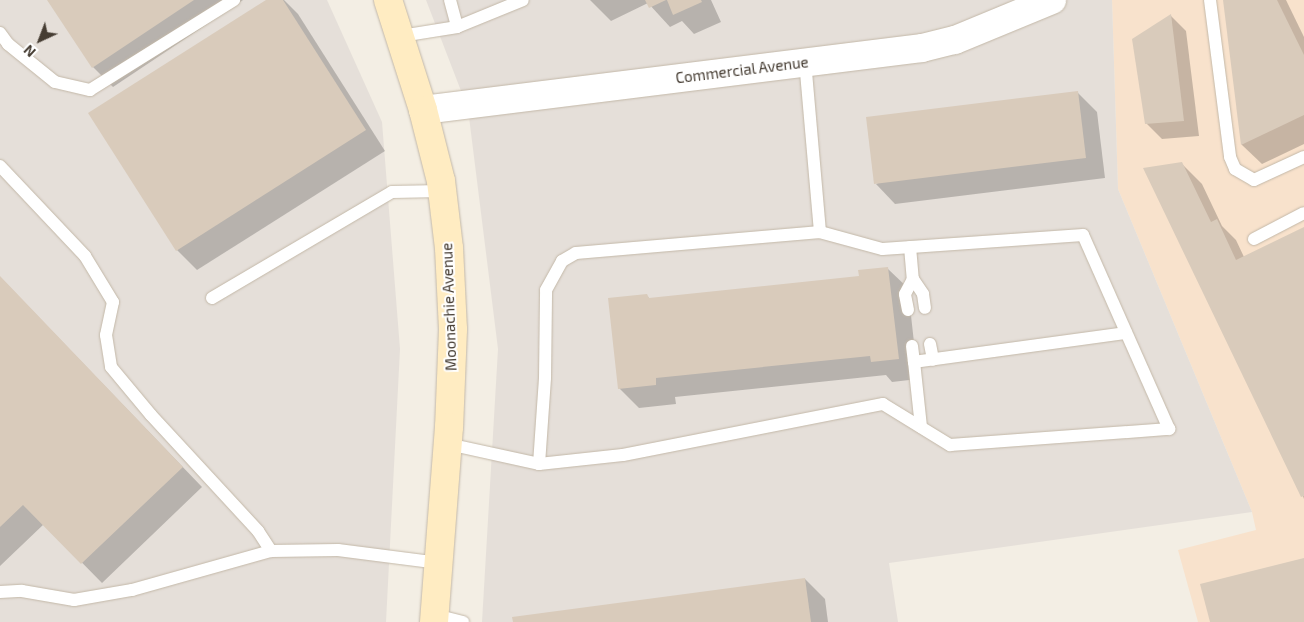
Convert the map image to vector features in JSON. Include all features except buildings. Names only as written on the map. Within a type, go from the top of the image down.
[{"type":"main road","name":"Moonachie Avenue","points":[[388,0],[423,110],[442,191],[453,329],[448,444],[435,618]]},
{"type":"street","name":"Commercial Avenue","points":[[423,110],[922,48],[955,40],[1052,0]]},
{"type":"lane","points":[[0,33],[8,44],[55,82],[90,90],[234,0]]},
{"type":"lane","points":[[450,0],[457,27]]},
{"type":"lane","points":[[401,36],[457,27],[523,0]]},
{"type":"lane","points":[[1210,0],[1230,157],[1235,169],[1254,180],[1304,157]]},
{"type":"lane","points":[[805,62],[820,232]]},
{"type":"lane","points":[[0,166],[85,256],[112,302],[106,334],[111,367],[151,415],[258,531],[271,551]]},
{"type":"lane","points":[[212,298],[392,192],[442,191]]},
{"type":"lane","points":[[1254,239],[1304,213]]},
{"type":"lane","points":[[448,444],[539,464],[623,455],[883,404],[950,445],[1169,429],[1083,235],[882,249],[820,232],[594,250],[576,253],[562,261],[546,290],[545,378],[539,464]]},
{"type":"lane","points":[[910,247],[913,279],[923,294],[925,308]]},
{"type":"lane","points":[[908,310],[905,294],[913,279]]},
{"type":"lane","points":[[914,362],[1126,333]]},
{"type":"lane","points":[[930,344],[933,360]]},
{"type":"lane","points":[[912,346],[921,427]]},
{"type":"lane","points":[[0,592],[22,591],[74,600],[132,590],[271,551],[338,550],[439,563]]},
{"type":"lane","points":[[435,618],[464,622]]},
{"type":"shaded area","points":[[0,0],[327,0],[382,122],[400,349],[386,622],[0,622]]},
{"type":"shaded area","points":[[426,0],[1112,0],[1118,189],[1252,512],[889,563],[898,622],[482,622],[498,349],[468,109]]},
{"type":"shaded area","points":[[1112,0],[1304,0],[1304,622],[1198,622],[1178,550],[1256,530],[1252,512],[1118,189]]}]
